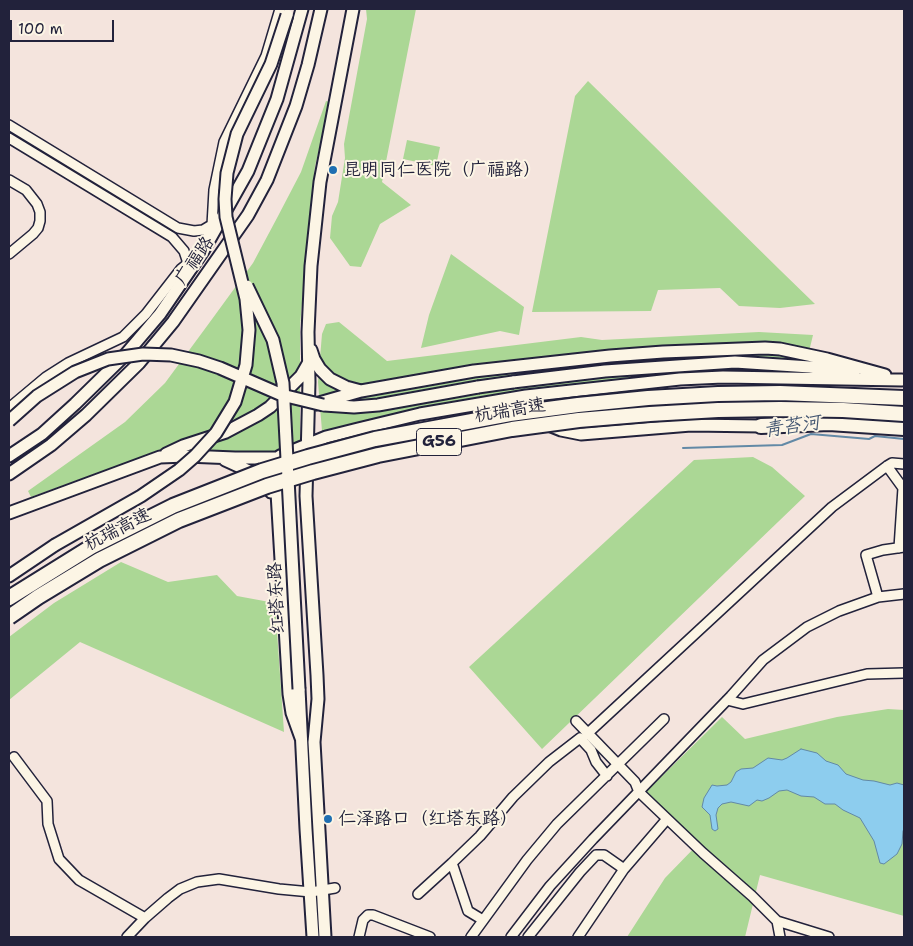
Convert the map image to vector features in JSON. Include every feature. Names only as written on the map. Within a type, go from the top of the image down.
[{"type":"highway","name":"杭瑞高速","points":[[9,598],[91,547],[182,502],[262,471],[318,454],[375,440],[518,413],[648,398],[780,393],[844,394],[904,398]]},
{"type":"highway","name":"杭瑞高速","points":[[9,617],[99,560],[180,520],[276,483],[378,455],[512,429],[650,414],[780,409],[843,410],[904,414]]},
{"type":"highway","points":[[761,426],[829,423],[904,428]]},
{"type":"main road","name":"广福路","points":[[9,456],[48,428],[126,354],[160,314],[188,268],[203,251],[248,171],[277,99],[302,9]]},
{"type":"main road","name":"广福路","points":[[9,474],[51,445],[86,415],[139,363],[173,322],[248,215],[267,180],[296,106],[322,9]]},
{"type":"main road","name":"红塔东路","points":[[325,937],[314,742],[318,699],[306,496],[308,340],[311,266],[320,182],[353,9]]},
{"type":"main road","points":[[9,576],[55,546],[141,496],[170,476],[202,449],[225,421],[235,402],[242,384],[249,347],[248,309],[229,233],[225,208],[225,189],[237,134],[271,64],[285,11]]},
{"type":"main road","name":"红塔东路","points":[[238,266],[272,340],[283,384],[301,738],[314,937]]},
{"type":"main road","points":[[308,340],[314,359],[320,369],[330,379],[346,387],[361,391]]},
{"type":"main road","points":[[308,406],[361,391],[474,371],[618,355],[708,350],[765,348],[800,353],[903,380]]},
{"type":"main road","points":[[9,421],[44,391],[75,372],[108,359],[144,354],[172,355],[199,361],[282,395],[324,405],[366,406],[478,387],[605,371],[735,362],[810,367],[903,380]]},
{"type":"main road","points":[[9,514],[160,457],[184,446],[226,432],[258,415],[301,376],[309,362]]},
{"type":"main road","points":[[474,371],[488,376],[526,396]]},
{"type":"main road","points":[[275,457],[326,437],[420,414],[526,396],[680,379],[715,377],[903,380]]},
{"type":"main road","points":[[160,457],[307,458],[330,455],[406,437],[526,416],[661,403],[798,401],[904,406]]},
{"type":"main road","points":[[526,416],[562,430],[581,434],[691,425],[761,426]]},
{"type":"main road","points":[[219,457],[242,467],[256,476],[272,494],[279,510]]},
{"type":"main road","points":[[275,457],[289,694],[292,713],[301,738]]},
{"type":"street","points":[[203,251],[212,225],[214,190],[224,142],[266,56],[285,11]]},
{"type":"street","points":[[9,125],[178,228],[194,231],[203,230],[212,225],[226,212]]},
{"type":"street","points":[[9,138],[172,237],[184,251],[188,268],[181,269],[146,314],[123,338],[68,363],[46,377],[9,408]]},
{"type":"street","points":[[9,180],[26,190],[37,204],[40,212],[38,228],[9,254]]},
{"type":"street","points":[[93,189],[99,180]]},
{"type":"street","points":[[588,734],[826,513],[887,466],[904,464]]},
{"type":"street","points":[[878,597],[866,555],[902,547],[903,488],[887,466]]},
{"type":"street","points":[[511,937],[550,886],[763,660],[807,627],[839,611],[878,597],[904,594]]},
{"type":"street","points":[[727,700],[743,704],[867,674],[904,673]]},
{"type":"street","points":[[471,937],[527,860],[557,824],[664,719]]},
{"type":"street","points":[[576,721],[635,782],[639,792],[778,921],[829,937]]},
{"type":"street","points":[[418,894],[480,836],[513,797],[550,762],[580,738],[591,750],[596,762],[607,776]]},
{"type":"street","points":[[14,757],[47,801],[48,824],[59,859],[79,880],[145,918]]},
{"type":"street","points":[[578,937],[624,869],[667,819]]},
{"type":"street","points":[[528,937],[596,855],[604,855],[624,869]]},
{"type":"street","points":[[452,863],[468,910],[483,920]]},
{"type":"street","points":[[127,937],[168,898],[180,889],[197,882],[219,879],[311,892],[335,888]]},
{"type":"street","points":[[359,937],[363,920],[368,915],[373,915],[430,937]]},
{"type":"street","points":[[778,921],[780,937]]},
{"type":"green space","points":[[366,9],[416,9],[382,182],[411,205],[380,224],[361,267],[350,266],[330,238],[332,216],[338,202],[345,158],[344,144],[367,19]]},
{"type":"green space","points":[[588,81],[815,304],[780,308],[739,306],[720,288],[658,290],[651,311],[532,312],[575,96]]},
{"type":"green space","points":[[326,101],[330,102],[315,166],[300,325],[300,443],[272,454],[220,452],[174,445],[31,497],[28,491],[125,422],[165,383],[253,263],[301,172]]},
{"type":"green space","points":[[407,140],[440,147],[436,166],[403,159]]},
{"type":"green space","points":[[451,254],[524,307],[519,335],[500,331],[421,348],[429,315]]},
{"type":"green space","points":[[339,322],[387,361],[581,337],[602,340],[759,332],[813,335],[807,360],[723,362],[723,371],[537,389],[413,410],[322,431],[318,382],[322,334],[326,324]]},
{"type":"green space","points":[[753,457],[772,467],[805,496],[542,749],[469,667],[694,460]]},
{"type":"green space","points":[[121,562],[168,582],[217,575],[237,596],[275,603],[284,732],[80,642],[9,700],[9,637],[54,603]]},
{"type":"green space","points":[[888,709],[904,710],[904,916],[760,875],[745,937],[627,937],[665,878],[699,843],[646,792],[722,717],[745,739],[837,717]]},
{"type":"water","points":[[801,749],[817,753],[826,761],[838,765],[846,774],[863,780],[890,785],[897,783],[904,785],[904,829],[902,844],[897,854],[884,864],[880,863],[874,841],[860,818],[835,804],[825,804],[814,797],[801,796],[787,790],[779,791],[762,801],[757,800],[749,806],[731,802],[722,804],[718,808],[716,815],[718,829],[715,831],[712,829],[710,815],[702,807],[704,798],[712,785],[727,785],[731,782],[736,772],[741,769],[753,768],[768,758],[782,760]]},
{"type":"waterway","name":"青苔河","points":[[683,448],[782,445],[811,434],[869,439],[875,436],[904,439]]},
{"type":"place","name":"昆明同仁医院（广福路）","points":[[333,170]]},
{"type":"place","name":"仁泽路口（红塔东路）","points":[[328,819]]}]
